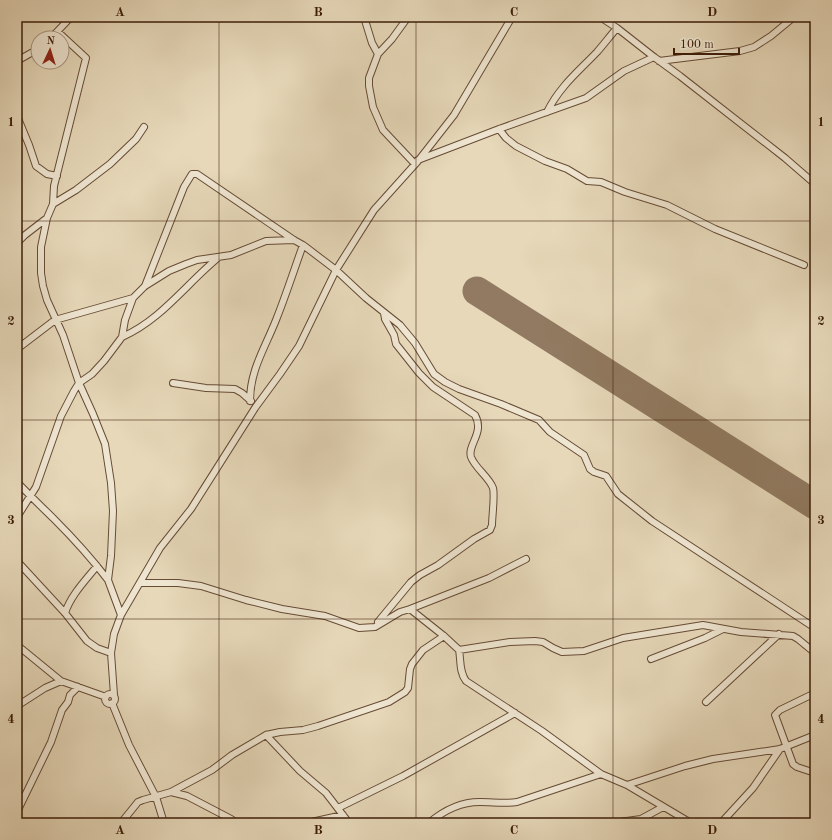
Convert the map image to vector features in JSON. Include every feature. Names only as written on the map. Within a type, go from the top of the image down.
[{"type":"street","points":[[60,30],[71,17]]},
{"type":"street","points":[[364,17],[372,43],[378,54]]},
{"type":"street","points":[[408,17],[378,54],[369,78],[369,86],[372,107],[383,130],[416,162]]},
{"type":"street","points":[[112,703],[115,698],[110,653],[114,634],[121,615],[160,548],[190,509],[255,408],[299,346],[336,270],[374,210],[416,162],[454,115],[512,17]]},
{"type":"street","points":[[600,17],[617,28],[680,76],[785,158],[815,184]]},
{"type":"street","points":[[659,61],[740,51],[754,47],[771,36],[794,17]]},
{"type":"street","points":[[547,112],[553,99],[566,82],[596,52],[617,28]]},
{"type":"street","points":[[70,43],[86,58],[54,186],[53,204],[47,218],[41,247],[41,273],[47,300],[63,335],[102,438],[109,461],[112,482],[113,511],[111,556],[108,580]]},
{"type":"street","points":[[17,61],[30,54]]},
{"type":"street","points":[[416,162],[499,129],[586,98],[624,71],[654,57]]},
{"type":"street","points":[[17,116],[36,166],[47,174],[57,176]]},
{"type":"street","points":[[53,204],[76,190],[110,164],[136,139],[144,127]]},
{"type":"street","points":[[499,129],[506,138],[516,146],[545,161],[567,169],[587,181],[601,182],[625,192],[667,205],[715,229],[804,265]]},
{"type":"street","points":[[145,286],[184,187],[194,173],[294,240],[303,244],[336,270],[356,290],[400,325],[415,343],[434,374],[445,382],[459,389],[539,420],[550,432],[584,455],[590,469],[606,476],[618,494],[642,513],[815,628]]},
{"type":"street","points":[[17,243],[47,218]]},
{"type":"street","points":[[122,337],[125,320],[133,298],[145,286],[169,271],[197,260],[232,255],[266,241],[294,240]]},
{"type":"street","points":[[250,401],[250,388],[253,377],[263,349],[276,322],[303,244]]},
{"type":"street","points":[[17,517],[36,487],[61,416],[80,383],[92,374],[122,337],[149,323],[220,256]]},
{"type":"street","points":[[17,349],[56,320],[133,298]]},
{"type":"street","points":[[375,627],[411,582],[474,539],[490,530],[492,525],[494,490],[490,482],[472,458],[471,452],[479,428],[479,421],[475,415],[433,387],[419,373],[396,344],[394,335],[384,313]]},
{"type":"street","points":[[173,384],[206,388],[235,389],[242,393],[255,408]]},
{"type":"street","points":[[17,482],[98,566],[108,580],[121,615]]},
{"type":"street","points":[[141,583],[178,583],[201,586],[282,609],[325,616],[359,628],[375,627],[400,612],[489,578],[526,559]]},
{"type":"street","points":[[17,561],[65,613],[87,641],[97,648],[110,653]]},
{"type":"street","points":[[65,613],[68,604],[75,593],[98,566]]},
{"type":"street","points":[[410,609],[459,650],[460,669],[466,681],[542,731],[601,774],[627,785],[691,823]]},
{"type":"street","points":[[459,650],[510,642],[535,641],[543,642],[558,651],[578,651],[595,648],[623,638],[703,625],[754,633],[787,635],[798,638],[815,653]]},
{"type":"street","points":[[652,659],[705,638],[723,629]]},
{"type":"street","points":[[706,702],[779,634]]},
{"type":"street","points":[[121,823],[138,802],[171,792],[212,770],[232,755],[266,735],[303,730],[318,726],[388,702],[405,692],[408,688],[410,669],[423,650],[444,636]]},
{"type":"street","points":[[17,645],[61,681],[106,697],[110,694],[114,695]]},
{"type":"street","points":[[17,706],[45,688],[61,681]]},
{"type":"street","points":[[17,812],[51,742],[62,710],[68,702],[70,695],[78,687]]},
{"type":"street","points":[[815,693],[776,712],[775,718],[793,764],[797,767],[815,773]]},
{"type":"street","points":[[106,697],[107,702],[112,703],[129,744],[156,797],[164,823]]},
{"type":"street","points":[[338,808],[402,776],[515,713]]},
{"type":"street","points":[[266,735],[300,770],[326,793],[349,823]]},
{"type":"street","points":[[627,785],[685,766],[713,759],[780,749],[815,735]]},
{"type":"street","points":[[721,823],[753,788],[780,749]]},
{"type":"street","points":[[429,823],[436,817],[456,806],[475,802],[508,804],[601,774]]},
{"type":"street","points":[[171,792],[187,796],[232,818],[237,823]]},
{"type":"street","points":[[612,823],[641,818],[663,807]]},
{"type":"street","points":[[308,823],[343,815]]},
{"type":"runway","points":[[477,291],[815,505]]}]
